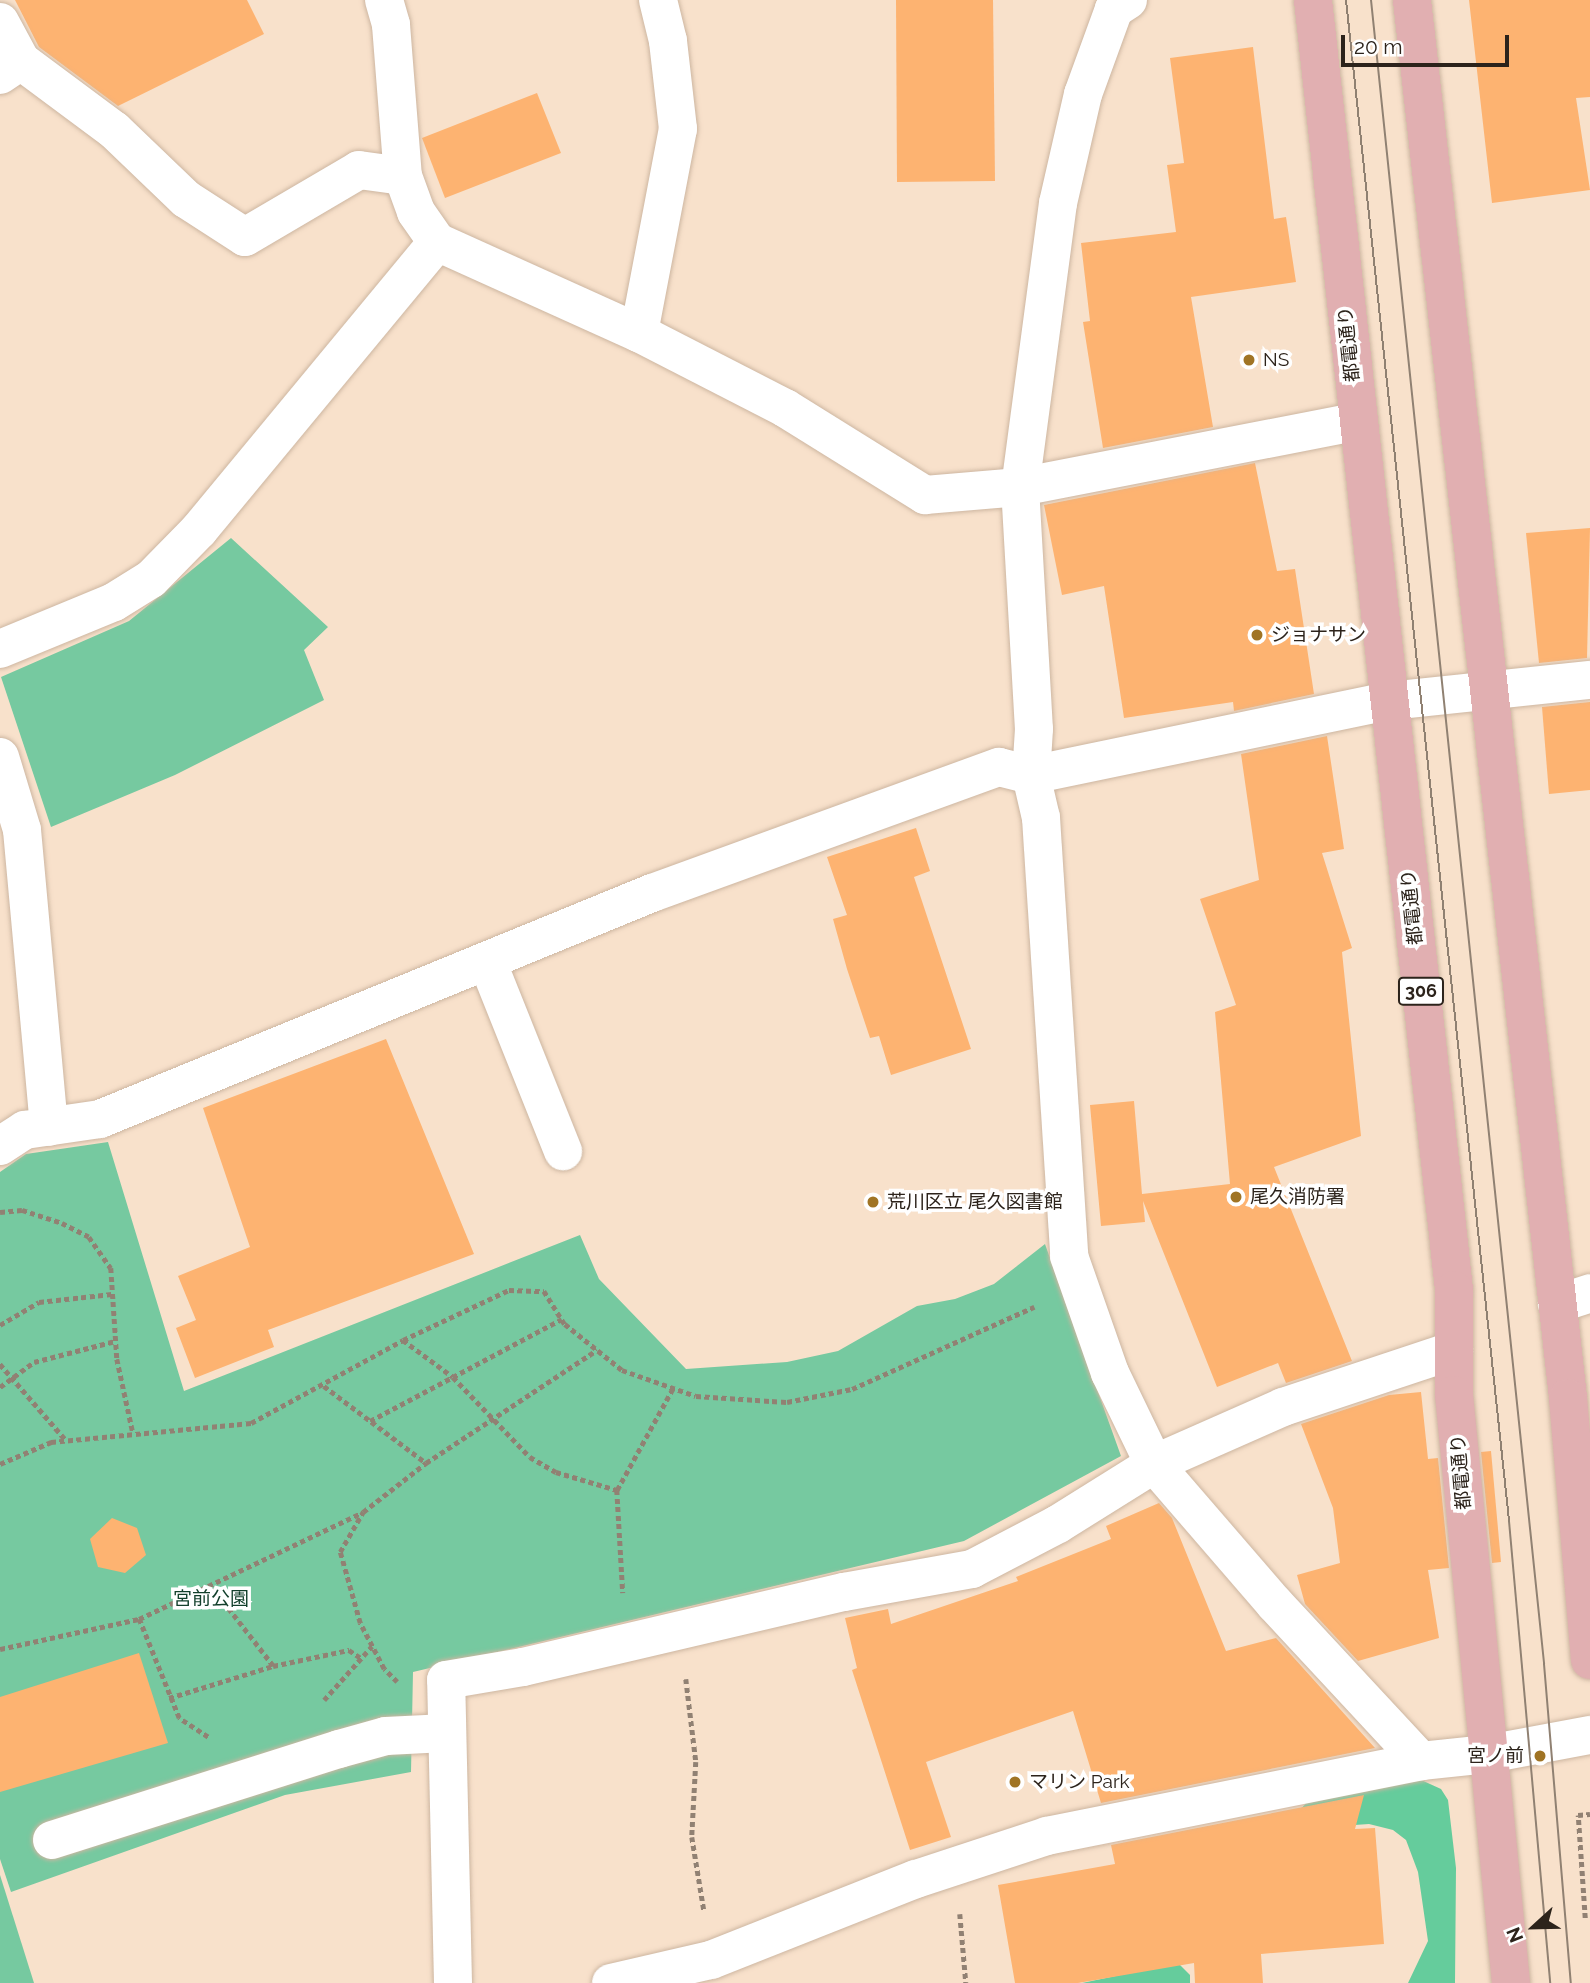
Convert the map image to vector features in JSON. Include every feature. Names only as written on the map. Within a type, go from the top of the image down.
[{"type":"main road","name":"都電通り","points":[[1313,0],[1454,1290],[1454,1395],[1511,1983]]},
{"type":"main road","points":[[1412,0],[1490,688],[1514,941],[1574,1298],[1590,1660]]},
{"type":"street","points":[[384,0],[391,25],[403,176],[416,212],[437,243],[639,333],[785,408],[925,495],[1020,487],[1357,421]]},
{"type":"street","points":[[639,333],[678,129],[668,41],[657,0]]},
{"type":"street","points":[[1128,0],[1114,9],[1083,94],[1058,204],[1020,487],[1034,729],[1031,775],[1041,818],[1069,1256],[1110,1373],[1154,1464],[1274,1603],[1421,1761]]},
{"type":"street","points":[[0,22],[10,68],[114,130],[186,199],[245,237],[359,170],[403,176]]},
{"type":"street","points":[[0,649],[114,602],[150,579],[199,530],[437,243]]},
{"type":"street","points":[[0,1146],[24,1130],[100,1119],[652,893],[999,767],[1031,775],[1389,701],[1490,688],[1590,680]]},
{"type":"street","points":[[0,757],[22,830],[49,1127]]},
{"type":"street","points":[[487,961],[563,1151]]},
{"type":"street","points":[[453,1983],[446,1680],[972,1569],[1058,1524],[1154,1464],[1283,1407],[1454,1350]]},
{"type":"street","points":[[52,1840],[386,1736],[446,1733]]},
{"type":"street","points":[[611,1983],[711,1960],[956,1867],[1047,1836],[1421,1761],[1488,1754],[1590,1735]]},
{"type":"path","points":[[0,1212],[22,1210],[89,1237],[111,1268],[115,1341],[132,1433]]},
{"type":"path","points":[[0,1464],[51,1441],[251,1423],[403,1340],[509,1290],[544,1291],[562,1319],[622,1370],[696,1396],[788,1402],[852,1389],[1079,1286]]},
{"type":"path","points":[[0,1325],[39,1302],[112,1294]]},
{"type":"path","points":[[370,1421],[562,1319]]},
{"type":"path","points":[[403,1340],[453,1377],[530,1457],[556,1472],[617,1490]]},
{"type":"path","points":[[0,1387],[12,1377],[62,1352],[115,1341]]},
{"type":"path","points":[[0,1649],[139,1619],[363,1512],[426,1464],[597,1350]]},
{"type":"path","points":[[0,1364],[66,1440]]},
{"type":"path","points":[[323,1386],[426,1464]]},
{"type":"path","points":[[625,1642],[617,1490],[673,1388]]},
{"type":"path","points":[[363,1512],[340,1552],[359,1623],[384,1669],[408,1693],[446,1680]]},
{"type":"path","points":[[210,1584],[273,1666]]},
{"type":"path","points":[[139,1619],[179,1718],[216,1739]]},
{"type":"path","points":[[681,1629],[696,1762],[692,1837],[711,1960]]},
{"type":"path","points":[[319,1706],[372,1646]]},
{"type":"path","points":[[169,1698],[273,1666],[349,1650],[361,1658]]},
{"type":"path","points":[[1585,1918],[1578,1815],[1590,1814]]},
{"type":"path","points":[[956,1867],[966,1983]]},
{"type":"green space","points":[[231,538],[328,627],[304,650],[324,700],[175,775],[51,827],[1,677],[129,621]]},
{"type":"green space","name":"宮前公園","points":[[108,1142],[184,1391],[580,1235],[599,1279],[686,1369],[787,1362],[838,1351],[917,1306],[955,1299],[994,1284],[1045,1244],[1121,1456],[964,1541],[413,1672],[411,1772],[285,1795],[11,1892],[0,1859],[0,1172],[26,1154]]},
{"type":"green space","points":[[1419,1779],[1441,1789],[1448,1800],[1456,1868],[1455,1983],[1408,1983],[1428,1941],[1418,1872],[1406,1840],[1393,1830],[1369,1824],[1340,1826],[1297,1813],[1310,1799]]},
{"type":"green space","points":[[0,1875],[34,1983],[0,1983]]},
{"type":"green space","points":[[1178,1963],[1190,1975],[1190,1983],[1082,1983]]},
{"type":"building","points":[[15,0],[247,0],[264,34],[118,106],[39,47]]},
{"type":"building","points":[[896,0],[993,0],[995,181],[897,182]]},
{"type":"building","points":[[1469,0],[1590,0],[1590,97],[1576,98],[1590,190],[1492,203]]},
{"type":"building","points":[[1253,47],[1274,219],[1286,217],[1296,282],[1191,297],[1213,427],[1103,448],[1083,322],[1090,321],[1081,243],[1176,232],[1167,165],[1184,163],[1170,58]]},
{"type":"building","points":[[537,93],[561,153],[445,198],[422,138]]},
{"type":"building","points":[[1255,463],[1277,571],[1295,569],[1314,694],[1234,711],[1233,702],[1124,718],[1104,586],[1062,595],[1044,505]]},
{"type":"building","points":[[1590,528],[1587,658],[1539,663],[1526,533]]},
{"type":"building","points":[[1590,702],[1590,790],[1549,794],[1542,707]]},
{"type":"building","points":[[1327,736],[1344,849],[1322,853],[1352,948],[1342,952],[1361,1136],[1274,1167],[1352,1361],[1286,1383],[1278,1363],[1217,1387],[1143,1201],[1145,1222],[1101,1226],[1090,1105],[1134,1101],[1142,1194],[1230,1184],[1215,1012],[1236,1005],[1200,899],[1259,880],[1241,754]]},
{"type":"building","points":[[916,828],[930,871],[914,877],[971,1049],[891,1075],[879,1036],[870,1038],[847,969],[833,919],[847,915],[827,857]]},
{"type":"building","points":[[386,1039],[474,1254],[268,1330],[274,1347],[195,1378],[176,1328],[196,1320],[178,1276],[250,1247],[203,1108]]},
{"type":"building","points":[[1421,1392],[1428,1459],[1438,1458],[1449,1568],[1428,1570],[1439,1638],[1358,1661],[1305,1604],[1297,1575],[1340,1563],[1333,1508],[1301,1424],[1389,1395]]},
{"type":"building","points":[[1491,1451],[1501,1562],[1492,1563],[1481,1452]]},
{"type":"building","points":[[1159,1503],[1172,1518],[1226,1651],[1276,1638],[1375,1748],[1101,1803],[1073,1711],[926,1762],[951,1837],[910,1850],[852,1670],[857,1668],[845,1618],[888,1609],[891,1624],[1018,1581],[1016,1577],[1111,1539],[1106,1526]]},
{"type":"building","points":[[112,1518],[137,1528],[146,1555],[125,1573],[98,1567],[90,1539]]},
{"type":"building","points":[[139,1653],[168,1743],[0,1792],[0,1697]]},
{"type":"building","points":[[1364,1795],[1355,1829],[1375,1828],[1384,1944],[1261,1954],[1263,1983],[1195,1983],[1194,1963],[1078,1983],[1015,1983],[998,1885],[1115,1864],[1111,1845]]},
{"type":"tram line","points":[[1346,0],[1509,1521],[1550,1983]]},
{"type":"tram line","points":[[1371,0],[1544,1664],[1571,1983]]},
{"type":"place","name":"NS","points":[[1249,360]]},
{"type":"place","name":"ジョナサン","points":[[1257,635]]},
{"type":"place","name":"尾久消防署","points":[[1236,1197]]},
{"type":"place","name":"荒川区立 尾久図書館","points":[[873,1202]]},
{"type":"place","name":"宮ノ前","points":[[1540,1756]]},
{"type":"place","name":"マリン Park","points":[[1015,1782]]}]
